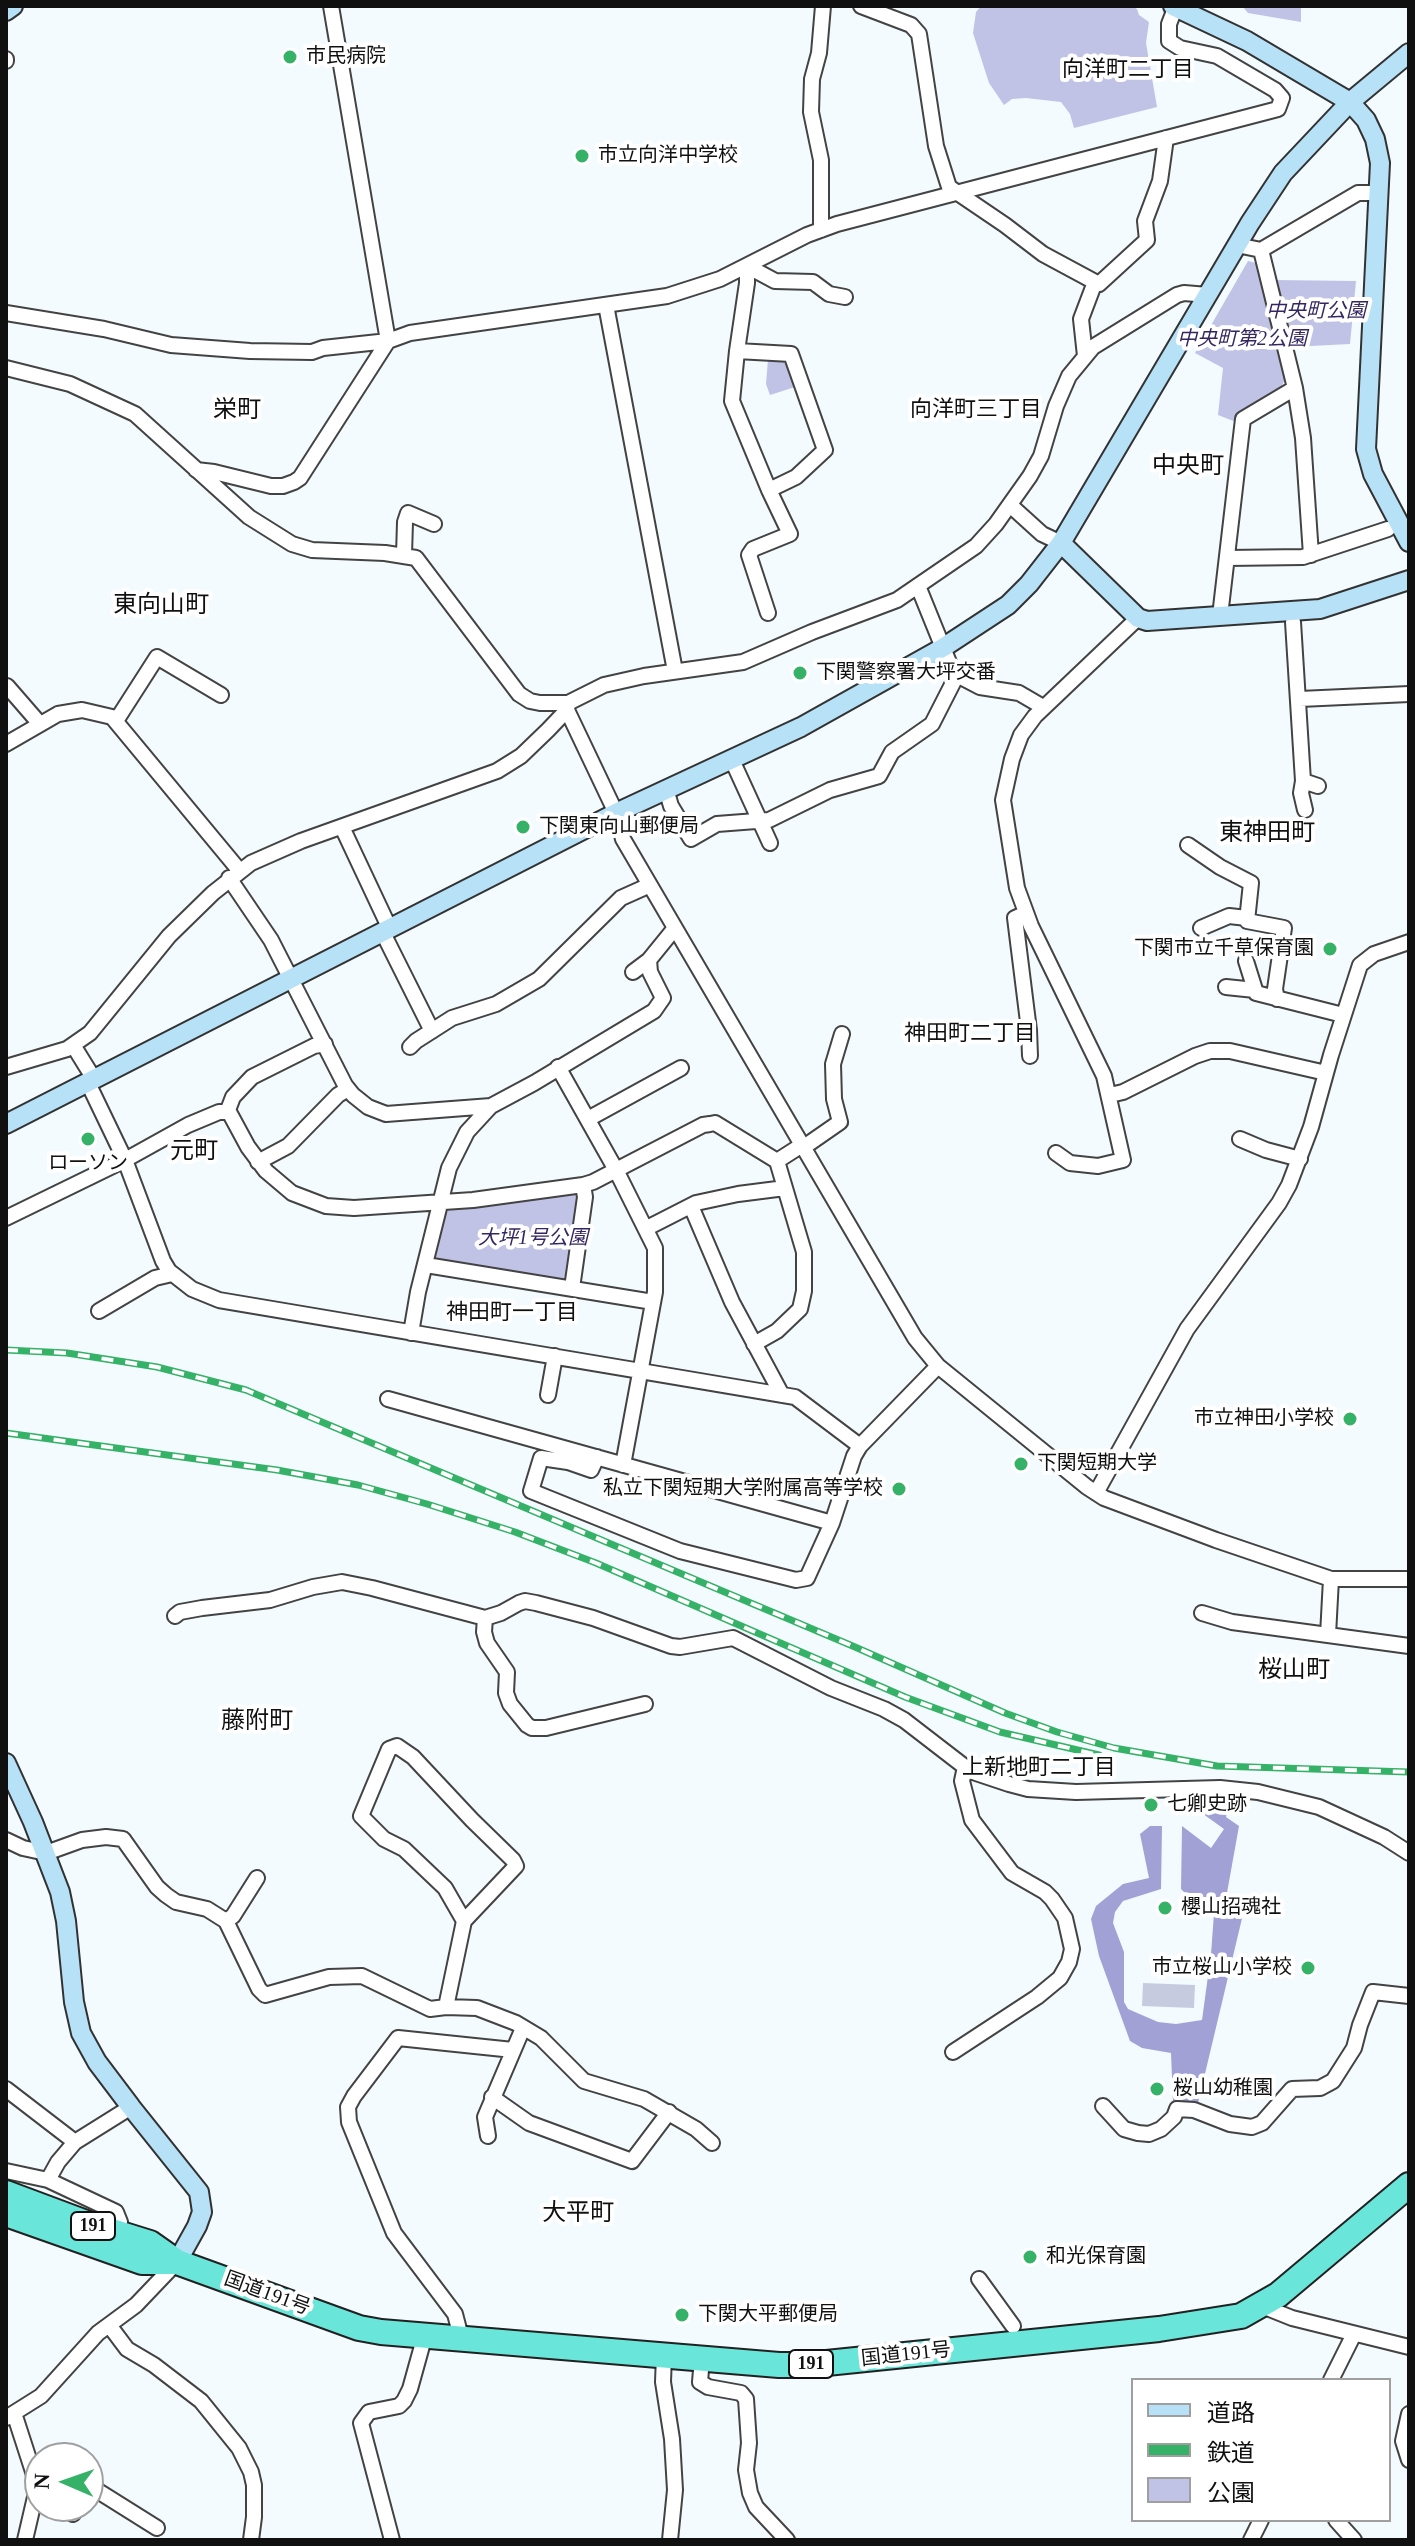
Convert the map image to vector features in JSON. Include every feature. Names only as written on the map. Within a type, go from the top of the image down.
[{"type":"highway","name":"国道191号","points":[[6,2193],[150,2243],[177,2262],[359,2328],[807,2365],[1180,2327],[1241,2316],[1262,2306],[1409,2185]]},
{"type":"highway","name":"国道191号","points":[[6,2214],[142,2262],[177,2262]]},
{"type":"street","points":[[6,11],[13,6]]},
{"type":"street","points":[[196,470],[271,486],[283,486],[300,478],[388,341],[331,6]]},
{"type":"street","points":[[821,230],[821,160],[811,112],[812,79],[821,36],[823,6]]},
{"type":"street","points":[[861,6],[911,25],[919,34],[936,146],[949,187],[1043,254],[1099,284],[1147,240],[1145,221],[1160,181],[1166,138]]},
{"type":"street","points":[[6,313],[104,329],[171,345],[312,352],[388,341],[410,333],[676,293],[720,279],[821,230],[955,192],[1278,109],[1282,98],[1275,90],[1217,56],[1180,48],[1169,41],[1169,24],[1175,6],[1247,41],[1350,102],[1366,120],[1375,139],[1380,163],[1366,449],[1373,474],[1409,542]]},
{"type":"street","points":[[6,1124],[616,813],[813,721],[944,647],[1008,605],[1061,543],[1237,245],[1283,173],[1350,102],[1409,53]]},
{"type":"street","points":[[1237,245],[1261,250],[1358,193],[1378,193]]},
{"type":"street","points":[[1261,250],[1295,388],[1303,438],[1311,555]]},
{"type":"street","points":[[747,266],[775,281],[813,282],[829,294],[845,297]]},
{"type":"street","points":[[747,266],[732,401],[790,534],[753,549],[749,555],[768,613]]},
{"type":"street","points":[[1085,356],[1081,319],[1095,282]]},
{"type":"street","points":[[6,1067],[73,1045],[100,1023],[178,927],[234,874],[277,851],[497,771],[521,756],[568,706],[604,685],[743,662],[897,600],[976,546],[1010,505],[1041,456],[1069,376],[1093,347],[1177,295],[1208,295]]},
{"type":"street","points":[[606,305],[675,671]]},
{"type":"street","points":[[737,351],[791,354],[825,450],[796,477],[769,490]]},
{"type":"street","points":[[6,368],[70,384],[135,414],[249,517],[292,544],[312,550],[416,558],[519,694],[530,701],[568,706]]},
{"type":"street","points":[[1220,616],[1243,419],[1295,388]]},
{"type":"street","points":[[1010,505],[1042,534],[1061,543],[1138,618],[1147,621],[1320,609],[1409,580]]},
{"type":"street","points":[[404,555],[408,513],[434,524]]},
{"type":"street","points":[[1227,558],[1311,555],[1388,529]]},
{"type":"street","points":[[918,586],[957,675],[980,687],[1019,693],[1043,707]]},
{"type":"street","points":[[1056,1153],[1070,1163],[1098,1166],[1123,1160],[1104,1076],[1017,888],[1003,800],[1021,735],[1043,707],[1138,618]]},
{"type":"street","points":[[1293,622],[1300,699],[1301,793],[1305,810]]},
{"type":"street","points":[[116,721],[157,657],[221,695]]},
{"type":"street","points":[[666,789],[671,806],[691,839],[717,824],[769,820],[830,790],[879,776],[892,752],[932,724],[957,675]]},
{"type":"street","points":[[7,686],[40,724]]},
{"type":"street","points":[[1300,699],[1409,694]]},
{"type":"street","points":[[568,706],[616,813],[623,839],[915,1338],[938,1366],[1096,1493],[1203,1535],[1331,1579],[1409,1579]]},
{"type":"street","points":[[6,744],[58,714],[82,710],[112,717],[234,874],[348,1089],[368,1107],[386,1114],[491,1106]]},
{"type":"street","points":[[732,760],[770,843]]},
{"type":"street","points":[[1303,781],[1318,786]]},
{"type":"street","points":[[342,827],[432,1031]]},
{"type":"street","points":[[1188,845],[1234,876],[1251,883],[1247,918]]},
{"type":"street","points":[[410,1047],[452,1018],[496,1004],[539,979],[621,898],[650,885]]},
{"type":"street","points":[[1026,913],[1015,918],[1030,1056]]},
{"type":"street","points":[[1201,928],[1229,916],[1284,928],[1275,989],[1277,999]]},
{"type":"street","points":[[633,972],[649,960],[675,928]]},
{"type":"street","points":[[1096,1493],[1187,1329],[1279,1203],[1300,1159],[1360,965],[1374,954],[1409,942]]},
{"type":"street","points":[[411,1333],[441,1201],[455,1153],[467,1132],[491,1106],[654,1011],[663,998],[650,972],[649,960]]},
{"type":"street","points":[[1246,961],[1256,993],[1343,1015]]},
{"type":"street","points":[[1226,987],[1255,990]]},
{"type":"street","points":[[777,1161],[840,1122],[834,1099],[833,1064],[842,1034]]},
{"type":"street","points":[[325,1044],[314,1046],[252,1077],[230,1101],[229,1112],[258,1162],[292,1193],[326,1206],[354,1208],[473,1200],[583,1185],[703,1125],[715,1123],[777,1161],[804,1252],[802,1305],[777,1331],[754,1344]]},
{"type":"street","points":[[73,1045],[125,1160],[158,1250],[172,1274],[192,1289],[219,1300],[795,1397],[860,1446]]},
{"type":"street","points":[[1110,1095],[1123,1092],[1210,1051],[1230,1051],[1326,1073]]},
{"type":"street","points":[[558,1067],[616,1170],[655,1248],[656,1282],[623,1465]]},
{"type":"street","points":[[588,1119],[681,1068]]},
{"type":"street","points":[[258,1162],[288,1146],[338,1095],[348,1089]]},
{"type":"street","points":[[6,1218],[214,1114],[229,1112]]},
{"type":"street","points":[[1240,1139],[1300,1159]]},
{"type":"street","points":[[572,1288],[585,1197],[583,1185]]},
{"type":"street","points":[[647,1228],[691,1206],[738,1194],[785,1188]]},
{"type":"street","points":[[691,1206],[732,1302],[782,1395]]},
{"type":"street","points":[[426,1265],[653,1302]]},
{"type":"street","points":[[99,1311],[155,1278],[172,1274]]},
{"type":"street","points":[[548,1395],[555,1356]]},
{"type":"street","points":[[597,1457],[591,1470],[568,1462],[541,1458],[531,1491],[680,1551],[796,1580],[807,1578],[832,1523],[860,1446],[938,1366]]},
{"type":"street","points":[[388,1399],[832,1523]]},
{"type":"street","points":[[1328,1635],[1331,1579]]},
{"type":"street","points":[[175,1616],[180,1612],[202,1608],[270,1600],[342,1582],[485,1618],[525,1601],[593,1618],[671,1646],[733,1638],[904,1720],[976,1773],[1028,1789],[1076,1792],[1220,1788],[1258,1792],[1319,1807],[1384,1837],[1409,1853]]},
{"type":"street","points":[[1202,1613],[1232,1622],[1409,1646]]},
{"type":"street","points":[[485,1618],[487,1643],[507,1672],[506,1693],[510,1704],[532,1728],[546,1728],[645,1704]]},
{"type":"street","points":[[446,2007],[464,1921],[516,1866],[413,1757],[397,1746],[389,1749],[361,1816],[384,1839],[404,1849],[445,1888],[464,1921]]},
{"type":"street","points":[[6,1763],[60,1892],[81,2033],[97,2062],[199,2192],[202,2212],[177,2262],[136,2305],[98,2333],[41,2396],[10,2416],[36,2481],[25,2540]]},
{"type":"street","points":[[953,2052],[1037,1997],[1060,1978],[1072,1949],[1065,1918],[1052,1899],[1012,1873],[972,1820],[962,1781],[965,1767]]},
{"type":"street","points":[[6,1840],[46,1853],[82,1840],[106,1837],[123,1839],[166,1895],[176,1902],[207,1909],[226,1921],[259,1989],[265,1995],[329,1977],[362,1976],[430,2009],[477,2008],[541,2038],[584,2081],[644,2099],[696,2129],[712,2143]]},
{"type":"street","points":[[226,1921],[233,1916],[257,1878]]},
{"type":"street","points":[[1103,2106],[1124,2129],[1138,2133],[1155,2133],[1174,2117],[1177,2109],[1194,2110],[1230,2124],[1252,2127],[1262,2123],[1292,2089],[1320,2088],[1333,2081],[1354,2048],[1373,1992],[1409,1996]]},
{"type":"street","points":[[488,2136],[485,2117],[523,2028]]},
{"type":"street","points":[[461,2337],[455,2314],[394,2233],[349,2122],[348,2107],[398,2038],[513,2050]]},
{"type":"street","points":[[6,2089],[75,2142]]},
{"type":"street","points":[[492,2097],[529,2123],[632,2161],[669,2112]]},
{"type":"street","points":[[48,2180],[75,2142],[131,2107]]},
{"type":"street","points":[[6,2171],[48,2180],[116,2212],[120,2222]]},
{"type":"street","points":[[979,2279],[1013,2326]]},
{"type":"street","points":[[1262,2306],[1292,2318],[1409,2347]]},
{"type":"street","points":[[109,2325],[127,2349],[154,2365],[201,2401],[239,2448],[254,2485],[251,2540]]},
{"type":"street","points":[[1332,2378],[1354,2334]]},
{"type":"street","points":[[392,2540],[361,2423],[369,2412],[399,2406],[404,2401],[425,2335]]},
{"type":"street","points":[[664,2355],[663,2382],[672,2439],[675,2490],[670,2540]]},
{"type":"street","points":[[702,2358],[700,2382],[708,2387],[741,2393],[746,2399],[749,2443],[746,2470],[750,2493],[756,2507],[783,2539]]},
{"type":"street","points":[[1409,2414],[1403,2441],[1409,2460]]},
{"type":"street","points":[[104,2495],[157,2528]]},
{"type":"street","points":[[1251,2540],[1260,2522]]},
{"type":"street","points":[[1338,2522],[1354,2540]]},
{"type":"green space","points":[[981,6],[1132,6],[1149,22],[1146,43],[1157,107],[1074,128],[1070,114],[1061,102],[1026,98],[1012,99],[1004,105],[989,83],[973,33],[976,12]]},
{"type":"green space","points":[[1242,6],[1301,6],[1301,22],[1248,13]]},
{"type":"green space","name":"中央町第2公園","points":[[1248,261],[1256,263],[1286,377],[1280,390],[1236,414],[1236,422],[1218,415],[1223,368],[1195,353]]},
{"type":"green space","name":"中央町公園","points":[[1274,280],[1356,281],[1350,344],[1291,347]]},
{"type":"green space","points":[[768,359],[782,360],[795,387],[770,395],[766,384]]},
{"type":"green space","name":"大坪1号公園","points":[[577,1191],[581,1196],[570,1278],[564,1284],[435,1262],[433,1256],[443,1215],[451,1206]]},
{"type":"shaded area","points":[[1210,1800],[1230,1800],[1226,1817],[1239,1826],[1225,1904],[1244,1910],[1198,2103],[1173,2102],[1171,2053],[1142,2048],[1130,2041],[1099,1956],[1091,1919],[1096,1906],[1123,1884],[1149,1878],[1140,1834],[1150,1826],[1162,1826],[1161,1889],[1123,1901],[1115,1912],[1113,1923],[1124,1952],[1124,2002],[1128,2009],[1158,2022],[1176,2024],[1202,2020],[1215,1900],[1186,1894],[1181,1889],[1182,1826],[1211,1848],[1224,1829],[1199,1811],[1199,1804]]},
{"type":"shaded area","points":[[1143,1983],[1195,1985],[1194,2008],[1142,2006]]},
{"type":"railway","points":[[6,1350],[67,1353],[157,1367],[246,1390],[1005,1713],[1057,1732],[1114,1748],[1217,1766],[1409,1772]]},
{"type":"railway","points":[[6,1433],[277,1470],[358,1485],[427,1504],[515,1532],[596,1563],[905,1697],[1000,1732],[1099,1755]]},
{"type":"place","name":"市民病院","points":[[290,57]]},
{"type":"place","name":"市立向洋中学校","points":[[582,156]]},
{"type":"place","name":"下関警察署大坪交番","points":[[800,673]]},
{"type":"place","name":"下関東向山郵便局","points":[[523,827]]},
{"type":"place","name":"下関市立千草保育園","points":[[1330,949]]},
{"type":"place","name":"ローソン","points":[[88,1139]]},
{"type":"place","name":"市立神田小学校","points":[[1350,1419]]},
{"type":"place","name":"下関短期大学","points":[[1021,1464]]},
{"type":"place","name":"私立下関短期大学附属高等学校","points":[[899,1489]]},
{"type":"place","name":"七卿史跡","points":[[1151,1805]]},
{"type":"place","name":"櫻山招魂社","points":[[1165,1908]]},
{"type":"place","name":"市立桜山小学校","points":[[1308,1968]]},
{"type":"place","name":"桜山幼稚園","points":[[1157,2089]]},
{"type":"place","name":"和光保育園","points":[[1030,2257]]},
{"type":"place","name":"下関大平郵便局","points":[[682,2315]]},
{"type":"district","name":"向洋町二丁目","points":[[1128,70]]},
{"type":"district","name":"向洋町三丁目","points":[[976,410]]},
{"type":"district","name":"栄町","points":[[237,411]]},
{"type":"district","name":"中央町","points":[[1188,467]]},
{"type":"district","name":"東向山町","points":[[161,606]]},
{"type":"district","name":"東神田町","points":[[1267,834]]},
{"type":"district","name":"神田町二丁目","points":[[970,1034]]},
{"type":"district","name":"元町","points":[[194,1152]]},
{"type":"district","name":"神田町一丁目","points":[[512,1313]]},
{"type":"district","name":"桜山町","points":[[1294,1671]]},
{"type":"district","name":"藤附町","points":[[257,1722]]},
{"type":"district","name":"上新地町二丁目","points":[[1039,1768]]},
{"type":"district","name":"大平町","points":[[578,2214]]}]
